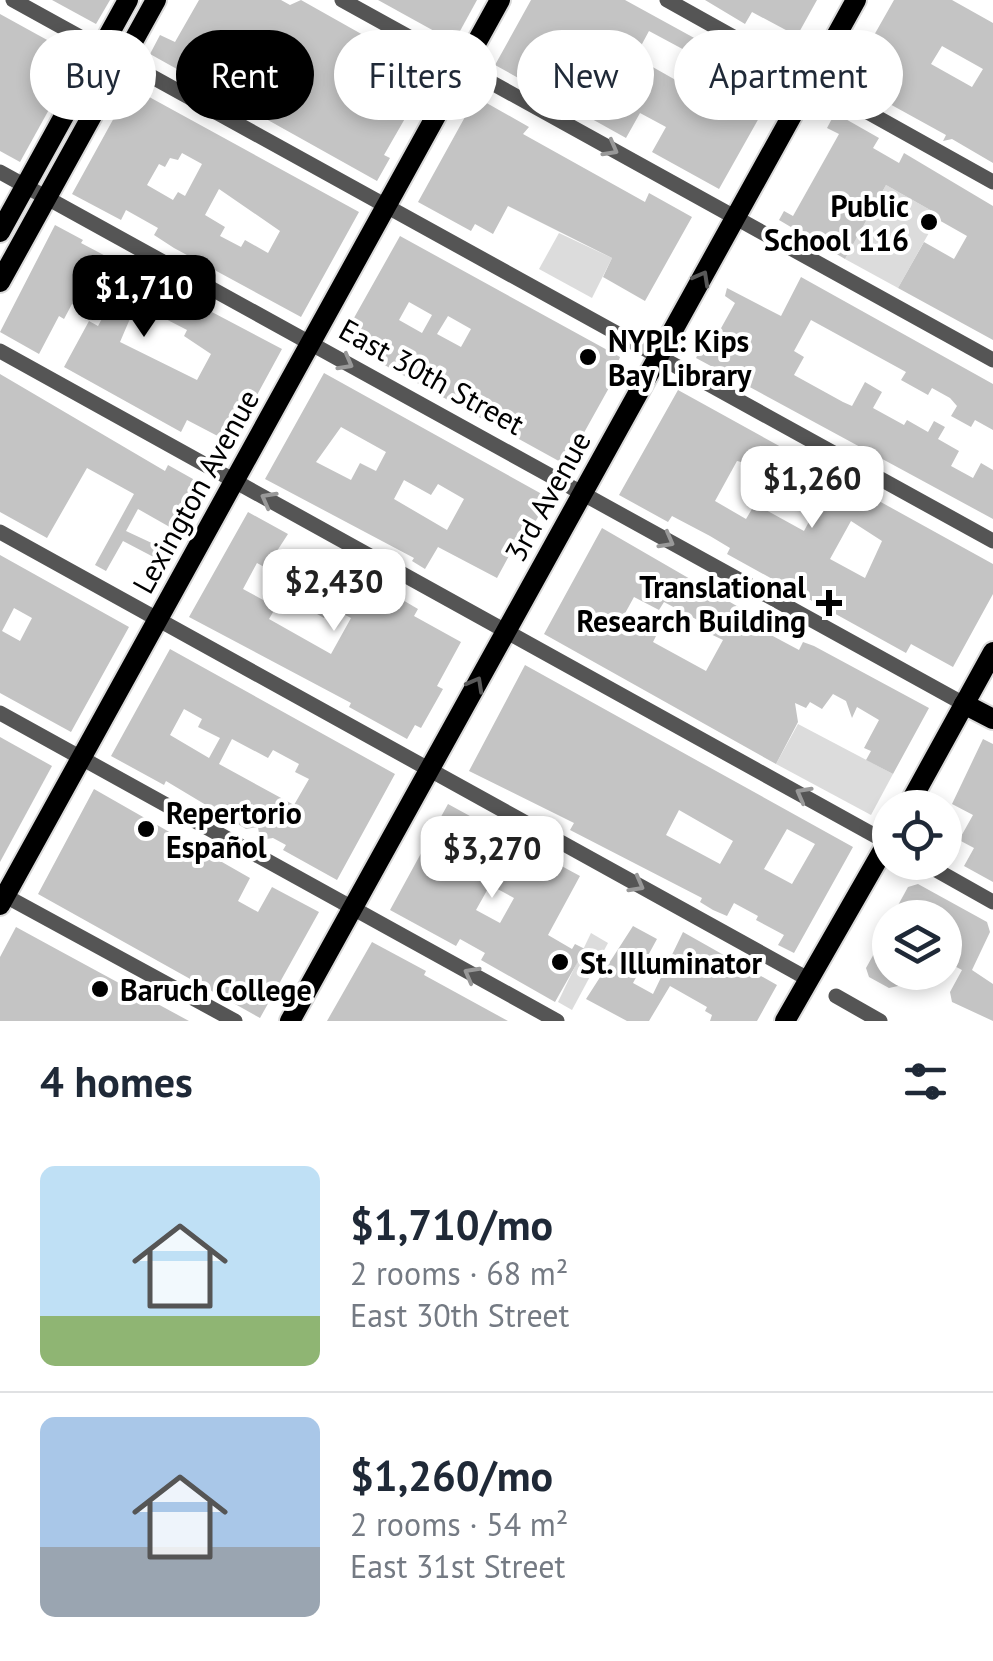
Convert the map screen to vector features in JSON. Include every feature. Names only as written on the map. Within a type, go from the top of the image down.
[{"type":"main road","points":[[112,30],[128,0]]},
{"type":"main road","points":[[140,30],[156,0]]},
{"type":"main road","name":"Lexington Avenue","points":[[483,30],[500,0]]},
{"type":"main road","name":"3rd Avenue","points":[[840,30],[856,0]]},
{"type":"main road","points":[[0,232],[63,120]]},
{"type":"main road","points":[[0,282],[90,120]]},
{"type":"main road","name":"Lexington Avenue","points":[[2,898],[434,120]]},
{"type":"main road","name":"3rd Avenue","points":[[290,1021],[790,120]]},
{"type":"main road","points":[[917,790],[993,652]]},
{"type":"main road","name":"East 30th Street","points":[[964,704],[993,719]]},
{"type":"main road","points":[[785,1021],[872,871]]},
{"type":"street","points":[[13,0],[67,30]]},
{"type":"street","points":[[342,0],[396,30]]},
{"type":"street","points":[[667,0],[721,30]]},
{"type":"street","points":[[156,78],[993,541]]},
{"type":"street","points":[[497,86],[993,360]]},
{"type":"street","points":[[882,120],[993,182]]},
{"type":"street","name":"East 30th Street","points":[[0,172],[964,704]]},
{"type":"street","points":[[0,351],[872,833]]},
{"type":"street","points":[[0,532],[808,979]]},
{"type":"street","points":[[0,713],[556,1021]]},
{"type":"street","points":[[954,880],[993,902]]},
{"type":"street","points":[[2,898],[235,1021]]},
{"type":"street","points":[[836,996],[880,1021]]},
{"type":"shaded area","points":[[886,185],[939,215],[898,288],[845,259]]},
{"type":"shaded area","points":[[559,233],[612,258],[592,298],[539,269]]},
{"type":"shaded area","points":[[798,724],[893,774],[884,790],[872,790],[871,815],[776,764]]},
{"type":"shaded area","points":[[591,933],[608,943],[572,1010],[558,1002]]},
{"type":"building","points":[[52,0],[110,0],[96,24]]},
{"type":"building","points":[[199,0],[281,0],[290,5],[301,0],[354,30],[334,30],[334,120],[404,120],[384,155],[390,158],[377,181],[268,120],[314,120],[314,30],[182,30]]},
{"type":"building","points":[[378,0],[477,0],[461,30],[432,30]]},
{"type":"building","points":[[531,0],[625,0],[680,30],[674,30],[674,44],[654,30],[517,30],[517,77],[497,66],[497,61]]},
{"type":"building","points":[[705,0],[817,0],[800,30],[786,30],[752,12],[745,24]]},
{"type":"building","points":[[894,0],[952,0],[993,23],[993,163],[952,139],[943,141],[946,135],[903,111],[903,30],[877,30]],"holes":[[[942,46],[983,69],[972,87],[931,64]]]},
{"type":"building","points":[[0,14],[30,31],[30,120],[43,120],[20,162],[0,151]]},
{"type":"building","points":[[160,35],[175,42],[176,69],[156,57]]},
{"type":"building","points":[[654,68],[674,79],[674,120],[758,120],[719,189],[652,152],[666,127],[653,120]]},
{"type":"building","points":[[156,101],[176,112],[176,120],[191,120],[359,212],[301,317],[174,248],[154,235],[158,228],[126,210],[121,220],[72,194],[113,120],[156,120]],"holes":[[[182,153],[202,164],[185,196],[178,192],[173,200],[147,185],[159,164],[165,167],[170,158],[178,160]],[[219,189],[280,231],[268,253],[245,240],[241,247],[220,236],[225,227],[205,215]]]},
{"type":"building","points":[[497,109],[529,127],[523,134],[645,202],[649,193],[692,217],[645,301],[603,277],[612,258],[508,206],[493,234],[475,224],[471,231],[418,202],[463,120],[497,120]]},
{"type":"building","points":[[594,120],[636,120],[626,138]]},
{"type":"building","points":[[831,120],[847,120],[879,138],[873,148],[899,163],[904,153],[993,206],[993,340],[898,288],[924,242],[954,259],[967,236],[886,185],[845,259],[779,220],[784,211],[793,216],[839,134],[827,128]]},
{"type":"building","points":[[55,225],[83,240],[81,243],[282,349],[231,443],[187,420],[181,432],[64,367],[89,321],[98,326],[111,302],[89,290],[79,308],[72,304],[64,319],[59,316],[39,354],[0,332]],"holes":[[[132,314],[155,320],[158,315],[187,330],[184,336],[211,354],[197,380],[120,342]]]},
{"type":"building","points":[[400,236],[620,357],[610,386],[566,465],[341,341]],"holes":[[[409,302],[432,315],[422,333],[399,320]],[[448,316],[471,329],[461,347],[437,334]]]},
{"type":"building","points":[[801,277],[993,384],[993,430],[975,420],[971,427],[951,416],[957,406],[950,398],[932,388],[928,395],[901,380],[906,372],[811,320],[794,351],[804,357],[794,375],[843,402],[852,406],[865,382],[882,392],[873,408],[904,425],[907,420],[928,432],[934,421],[945,427],[938,439],[959,451],[951,466],[973,478],[981,463],[993,470],[993,519],[696,358],[703,344],[710,348],[735,303],[725,296],[727,288],[781,316]]},
{"type":"building","points":[[324,373],[549,498],[534,524],[528,521],[497,578],[438,547],[425,569],[412,561],[414,558],[265,479]],"holes":[[[341,427],[386,452],[376,471],[360,463],[351,480],[316,462]],[[404,480],[431,495],[438,484],[464,499],[447,530],[394,499]]]},
{"type":"building","points":[[0,374],[165,471],[168,465],[209,488],[182,534],[138,509],[126,531],[171,552],[165,563],[123,541],[106,571],[95,565],[134,494],[87,468],[47,538],[0,512]]},
{"type":"building","points":[[678,390],[993,564],[993,594],[953,667],[911,644],[906,653],[727,554],[730,548],[710,536],[672,516],[668,522],[619,495]],"holes":[[[737,461],[762,467],[772,473],[769,479],[818,505],[804,531],[755,504],[746,519],[715,501]],[[851,521],[882,541],[865,578],[830,559]]]},
{"type":"building","points":[[248,512],[288,534],[266,568],[257,563],[243,589],[276,607],[269,619],[331,654],[351,618],[330,607],[324,618],[305,607],[333,559],[418,609],[414,616],[461,642],[437,686],[443,689],[421,728],[415,725],[407,739],[349,707],[351,703],[189,617]]},
{"type":"building","points":[[602,528],[742,609],[737,617],[799,650],[803,642],[814,646],[929,708],[893,774],[866,760],[871,751],[864,748],[879,720],[857,707],[852,718],[846,701],[833,694],[822,709],[810,702],[806,708],[795,703],[798,722],[776,764],[544,634]],"holes":[[[634,597],[659,610],[664,602],[705,624],[702,630],[723,640],[706,671],[653,642],[656,636],[623,617]]]},
{"type":"building","points":[[0,555],[129,627],[71,732],[0,693]],"holes":[[[14,608],[32,618],[20,641],[2,631]]]},
{"type":"building","points":[[170,649],[395,774],[337,880],[283,850],[286,845],[273,838],[260,840],[258,827],[246,829],[166,781],[164,785],[111,756]],"holes":[[[184,709],[202,719],[198,727],[220,738],[209,758],[170,735]],[[232,739],[268,758],[273,750],[299,764],[295,772],[309,779],[294,805],[219,764]]]},
{"type":"building","points":[[525,665],[853,847],[794,953],[778,945],[784,935],[756,920],[758,916],[734,903],[727,916],[713,910],[700,902],[702,898],[570,830],[574,823],[469,771]],"holes":[[[679,810],[733,841],[720,864],[666,835]],[[787,829],[815,844],[792,884],[764,869]]]},
{"type":"building","points":[[0,737],[52,766],[0,862]]},
{"type":"building","points":[[983,739],[993,744],[993,882],[964,866],[974,848],[962,842],[962,835],[973,815],[962,809],[962,790],[959,790]]},
{"type":"building","points":[[94,789],[250,878],[238,901],[258,912],[272,887],[319,912],[260,1018],[38,894]]},
{"type":"building","points":[[448,804],[532,850],[534,859],[543,856],[580,876],[548,935],[572,949],[575,944],[585,949],[555,1002],[481,960],[485,953],[460,939],[456,946],[390,910]],"holes":[[[490,885],[514,898],[500,923],[476,910]]]},
{"type":"building","points":[[918,884],[947,900],[901,900],[908,887]]},
{"type":"building","points":[[962,908],[987,922],[990,932],[972,970],[993,984],[993,1021],[952,1002],[950,992],[962,990]]},
{"type":"building","points":[[633,926],[657,939],[633,983],[653,994],[683,932],[777,985],[757,1021],[710,1021],[712,1015],[705,1011],[707,1007],[670,986],[649,1021],[627,1021],[586,999]]},
{"type":"building","points":[[16,927],[189,1021],[0,1021],[0,957]]},
{"type":"building","points":[[372,942],[426,971],[424,975],[508,1021],[327,1021]]},
{"type":"building","points":[[872,957],[872,979],[866,968]]},
{"type":"place","name":"Public School 116","points":[[929,222]]},
{"type":"place","name":"NYPL: Kips Bay Library","points":[[588,357]]},
{"type":"place","name":"Translational Research Building","points":[[829,603]]},
{"type":"place","name":"Repertorio Español","points":[[146,829]]},
{"type":"place","name":"St. Illuminator","points":[[560,962]]},
{"type":"place","name":"Baruch College","points":[[100,989]]}]
